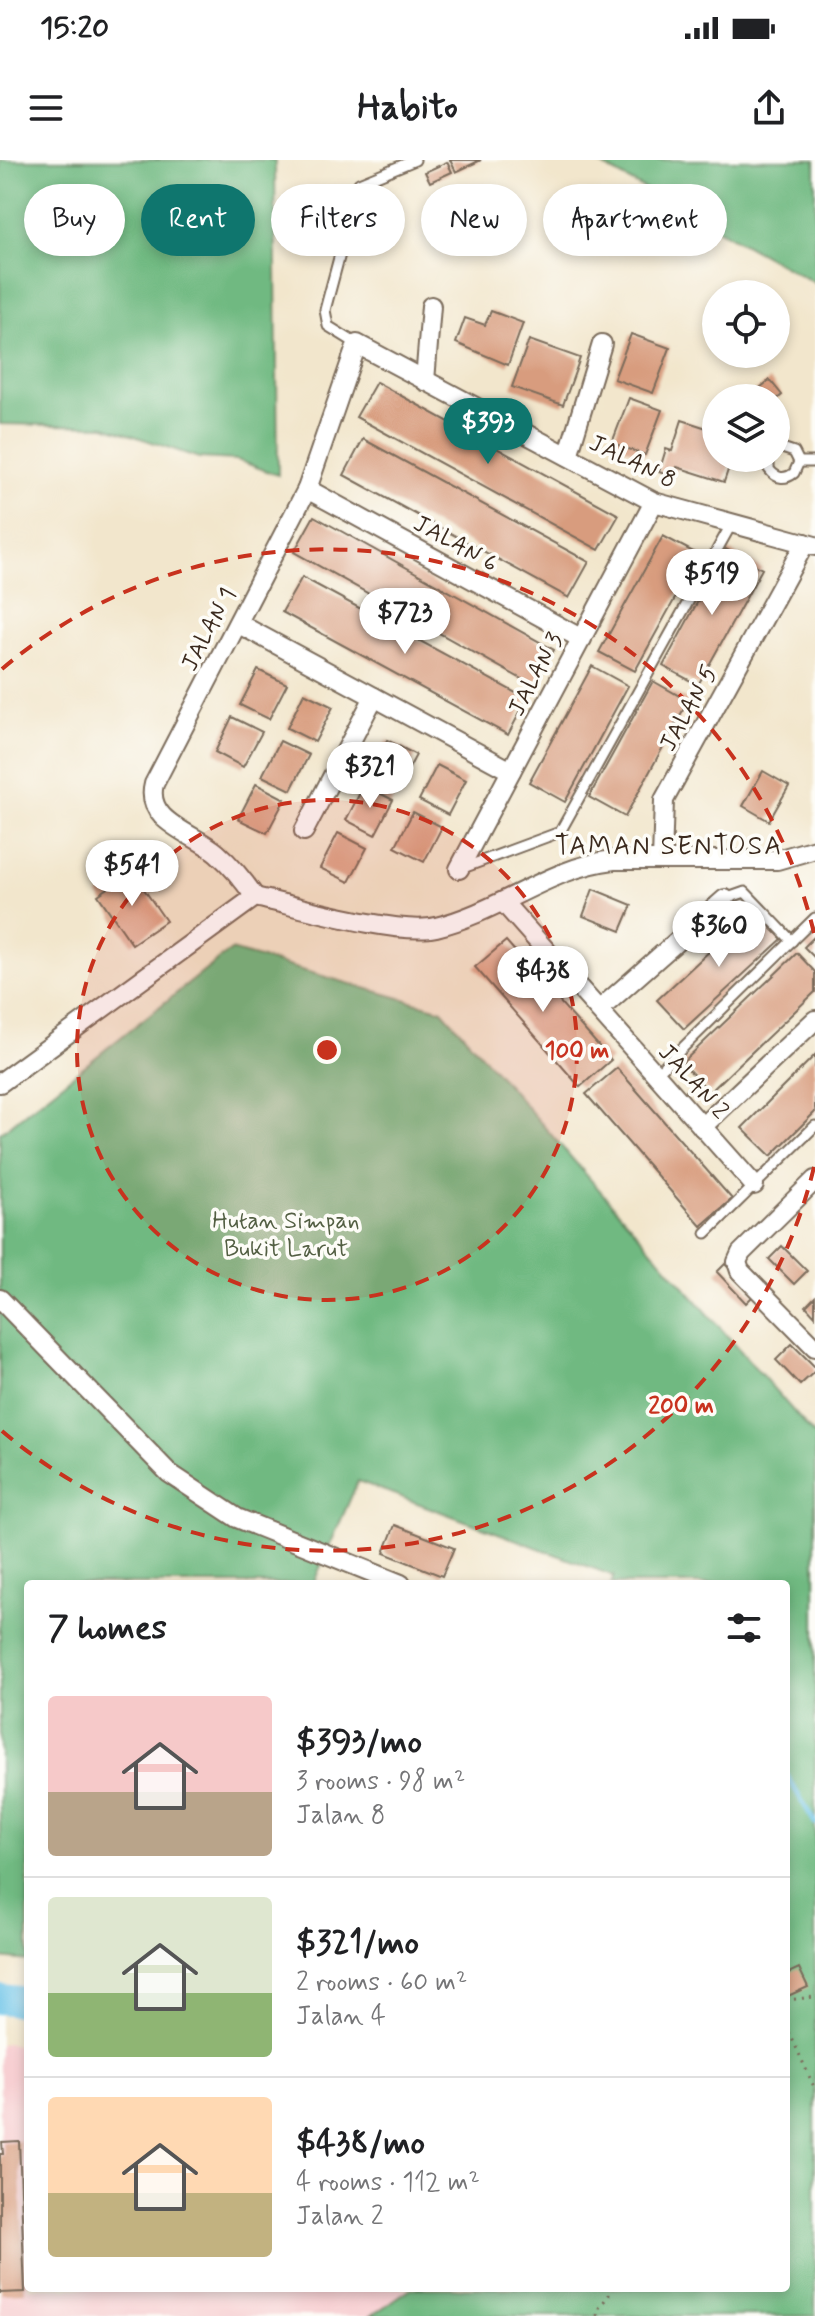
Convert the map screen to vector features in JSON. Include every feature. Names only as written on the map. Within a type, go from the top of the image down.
[{"type":"street","points":[[425,381],[431,306]]},
{"type":"street","name":"JALAN 8","points":[[357,344],[654,502],[810,545]]},
{"type":"street","name":"JALAN 1","points":[[255,897],[243,879],[216,852],[171,825],[154,807],[150,796],[307,489],[357,344]]},
{"type":"street","points":[[568,456],[602,344]]},
{"type":"street","name":"JALAN 6","points":[[307,489],[582,639]]},
{"type":"street","name":"JALAN 3","points":[[459,869],[654,502]]},
{"type":"street","name":"JALAN 5","points":[[662,860],[664,800],[810,545]]},
{"type":"street","points":[[239,624],[511,771]]},
{"type":"street","points":[[304,831],[374,697]]},
{"type":"street","points":[[0,1083],[255,897],[415,929],[433,928],[503,902],[571,869],[595,862],[777,860],[815,849]]},
{"type":"street","points":[[599,1010],[725,899]]},
{"type":"street","name":"JALAN 2","points":[[503,902],[754,1185]]},
{"type":"street","points":[[702,1127],[815,1020]]},
{"type":"street","points":[[815,1180],[741,1253],[737,1262],[740,1271],[815,1347]]},
{"type":"street","points":[[0,1299],[169,1473],[237,1518],[391,1580]]},
{"type":"lane","points":[[357,344],[328,326],[325,310],[359,183],[415,160]]},
{"type":"lane","points":[[790,449],[799,462]]},
{"type":"lane","points":[[772,472],[784,478],[794,473],[799,462]]},
{"type":"lane","points":[[799,462],[815,462]]},
{"type":"lane","points":[[459,869],[560,832],[732,523]]},
{"type":"lane","points":[[725,899],[745,892],[792,941]]},
{"type":"lane","points":[[656,1074],[815,918]]},
{"type":"lane","points":[[706,1233],[815,1126]]},
{"type":"path","points":[[790,2000],[815,1997]]},
{"type":"path","points":[[790,2034],[815,2089]]},
{"type":"path","points":[[597,2316],[611,2292]]},
{"type":"shaded area","points":[[0,2044],[24,2047],[24,2292],[405,2292],[371,2316],[0,2316]]},
{"type":"green space","points":[[0,160],[275,160],[275,184],[271,184],[271,256],[276,256],[278,475],[237,460],[199,458],[105,426],[0,424]]},
{"type":"green space","points":[[592,160],[815,160],[815,283],[727,234],[727,184],[636,184]]},
{"type":"green space","name":"Hutan Simpan Bukit Larut","points":[[231,950],[442,1010],[815,1436],[815,2316],[371,2316],[405,2292],[790,2292],[790,1580],[612,1580],[614,1576],[358,1481],[315,1580],[24,1580],[24,1961],[0,1958],[0,1133]]},
{"type":"building","points":[[450,160],[481,160],[456,172]]},
{"type":"building","points":[[447,162],[452,172],[430,182],[425,172]]},
{"type":"building","points":[[491,311],[523,323],[508,365],[456,343],[465,318],[485,325]]},
{"type":"building","points":[[631,334],[670,348],[653,393],[614,379]]},
{"type":"building","points":[[529,340],[580,358],[563,405],[512,387]]},
{"type":"building","points":[[376,382],[619,515],[599,550],[356,417]]},
{"type":"building","points":[[629,398],[662,410],[645,455],[612,443]]},
{"type":"building","points":[[682,420],[702,426],[702,472],[727,472],[724,482],[677,467],[674,477],[659,472],[666,449],[672,451]]},
{"type":"building","points":[[363,439],[589,562],[569,598],[344,475]]},
{"type":"building","points":[[314,516],[554,650],[534,686],[294,552]]},
{"type":"building","points":[[663,536],[699,555],[635,671],[599,652]]},
{"type":"building","points":[[726,549],[762,569],[698,685],[663,666]]},
{"type":"building","points":[[302,577],[527,699],[508,735],[282,612]]},
{"type":"building","points":[[592,666],[628,686],[565,802],[529,782]]},
{"type":"building","points":[[258,670],[287,684],[269,719],[240,705]]},
{"type":"building","points":[[653,681],[688,701],[625,817],[589,797]]},
{"type":"building","points":[[304,693],[333,707],[315,742],[287,728]]},
{"type":"building","points":[[232,717],[262,732],[243,767],[215,752]]},
{"type":"building","points":[[387,740],[416,755],[398,789],[369,775]]},
{"type":"building","points":[[280,741],[309,755],[291,790],[262,776]]},
{"type":"building","points":[[437,765],[466,780],[448,815],[419,800]]},
{"type":"building","points":[[763,771],[789,786],[769,821],[743,806]]},
{"type":"building","points":[[256,784],[285,799],[267,833],[238,819]]},
{"type":"building","points":[[364,785],[393,800],[375,835],[346,820]]},
{"type":"building","points":[[413,812],[442,827],[424,862],[395,847]]},
{"type":"building","points":[[338,833],[367,848],[349,882],[320,868]]},
{"type":"building","points":[[132,872],[166,921],[132,944],[98,895]]},
{"type":"building","points":[[593,889],[632,905],[621,931],[583,916]]},
{"type":"building","points":[[754,910],[782,939],[684,1029],[657,1000]]},
{"type":"building","points":[[815,936],[815,958],[804,947]]},
{"type":"building","points":[[506,941],[611,1060],[580,1087],[475,967]]},
{"type":"building","points":[[797,953],[815,972],[815,992],[710,1092],[682,1063]]},
{"type":"building","points":[[815,1055],[815,1112],[771,1156],[742,1128]]},
{"type":"building","points":[[617,1068],[732,1199],[701,1226],[586,1094]]},
{"type":"building","points":[[782,1246],[807,1271],[794,1284],[769,1259]]},
{"type":"building","points":[[725,1264],[754,1295],[746,1303],[717,1272]]},
{"type":"building","points":[[815,1297],[815,1316],[806,1306]]},
{"type":"building","points":[[792,1344],[815,1367],[815,1371],[800,1385],[776,1360]]},
{"type":"building","points":[[395,1525],[454,1548],[442,1576],[384,1553]]},
{"type":"building","points":[[799,1968],[808,1987],[790,1995],[790,1972]]},
{"type":"building","points":[[19,2141],[25,2292],[0,2293],[2,2142]]},
{"type":"waterway","points":[[790,1781],[815,1823]]},
{"type":"waterway","points":[[0,1999],[24,2002]]},
{"type":"district","name":"TAMAN SENTOSA","points":[[669,845]]}]
